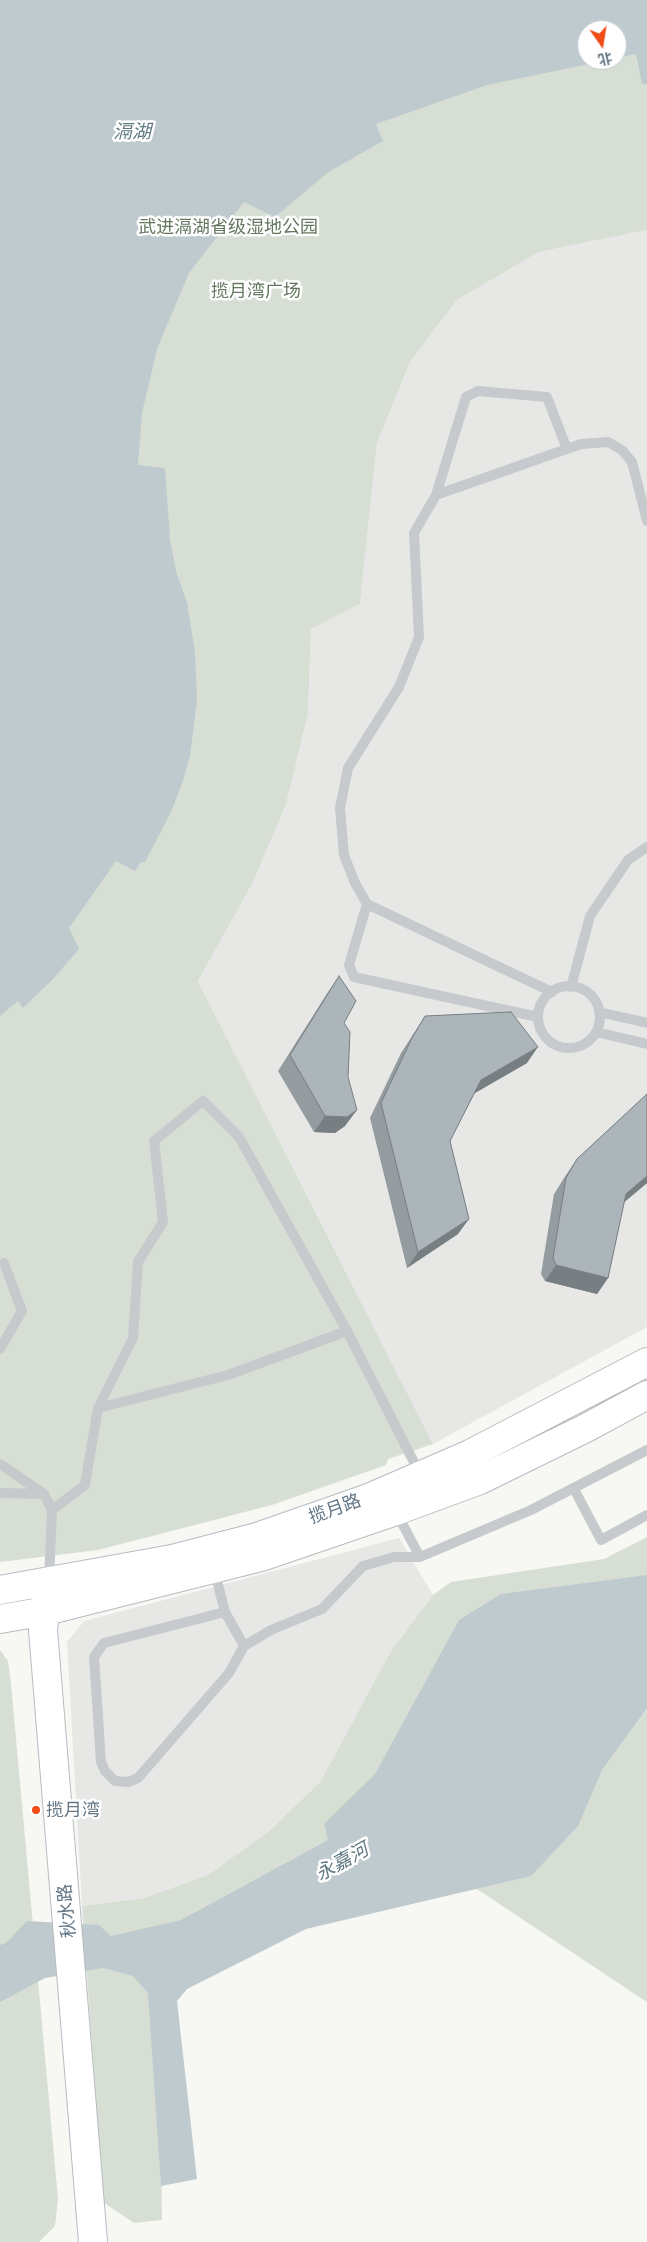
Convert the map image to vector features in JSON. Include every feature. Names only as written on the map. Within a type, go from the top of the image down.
[{"type":"street","name":"揽月路","points":[[0,1590],[172,1559],[256,1537],[366,1499],[470,1454],[647,1362]]},
{"type":"street","name":"揽月路","points":[[0,1619],[46,1611],[214,1569],[261,1556],[396,1511],[480,1480],[586,1428],[647,1394]]},
{"type":"street","name":"秋水路","points":[[49,1580],[43,1630],[68,1912],[93,2242]]},
{"type":"lane","points":[[552,992],[367,904],[354,883],[344,855],[340,808],[348,768],[399,687],[419,637],[414,533],[436,495],[466,398],[478,391],[547,397],[567,449]]},
{"type":"lane","points":[[436,495],[581,444],[608,442],[622,450],[632,462],[647,522]]},
{"type":"lane","points":[[571,987],[590,916],[628,860],[647,847]]},
{"type":"lane","points":[[367,904],[349,965],[354,977],[538,1018]]},
{"type":"lane","points":[[571,987],[589,995],[599,1012],[596,1032],[581,1046],[561,1047],[552,1044],[544,1036],[539,1028],[538,1018],[544,999],[552,992],[571,987]]},
{"type":"lane","points":[[599,1012],[647,1023]]},
{"type":"lane","points":[[596,1032],[647,1044]]},
{"type":"lane","points":[[52,1510],[85,1484],[98,1408],[133,1338],[138,1262],[163,1222],[154,1141],[203,1101],[239,1137],[348,1331],[421,1475]]},
{"type":"lane","points":[[0,1349],[22,1312],[4,1263]]},
{"type":"lane","points":[[98,1408],[228,1375],[348,1331]]},
{"type":"lane","points":[[225,1612],[104,1644],[94,1657],[101,1762],[105,1771],[115,1781],[128,1782],[138,1778],[229,1673],[244,1646],[270,1630],[322,1609],[363,1566],[394,1557],[420,1557],[531,1510],[647,1450]]},
{"type":"lane","points":[[0,1464],[44,1494],[52,1510],[49,1580]]},
{"type":"lane","points":[[574,1489],[601,1540],[647,1515]]},
{"type":"lane","points":[[0,1494],[44,1494]]},
{"type":"lane","points":[[396,1511],[420,1557]]},
{"type":"lane","points":[[214,1569],[225,1612],[244,1646]]},
{"type":"shaded area","points":[[647,230],[647,1327],[433,1444],[198,981],[252,884],[308,713],[311,629],[360,604],[377,443],[410,362],[457,300],[539,252]]},
{"type":"shaded area","points":[[399,1538],[433,1595],[391,1651],[320,1782],[269,1831],[208,1875],[144,1898],[82,1906],[67,1642],[84,1621]]},
{"type":"green space","name":"揽月湾广场","points":[[0,0],[647,0],[647,230],[539,252],[457,300],[410,362],[377,443],[360,604],[311,629],[308,713],[286,804],[252,884],[198,981],[433,1444],[388,1459],[386,1465],[272,1505],[98,1550],[0,1562]]},
{"type":"green space","points":[[647,1537],[647,2002],[391,1832],[158,1961],[162,2220],[134,2223],[103,2202],[82,1906],[144,1898],[208,1875],[269,1831],[320,1782],[391,1651],[433,1595],[451,1582],[604,1559]]},
{"type":"green space","points":[[0,1650],[8,1661],[11,1684],[58,2199],[55,2226],[39,2242],[0,2242]]},
{"type":"water","name":"滆湖","points":[[0,0],[647,0],[647,84],[642,84],[636,54],[627,56],[627,20],[577,20],[577,67],[487,85],[376,124],[383,141],[327,173],[275,217],[244,202],[189,273],[157,349],[142,413],[138,465],[165,468],[170,539],[176,571],[187,603],[195,652],[197,700],[190,756],[171,812],[145,862],[141,862],[135,871],[116,861],[69,928],[79,949],[53,979],[23,1008],[18,1001],[0,1016]]},
{"type":"water","name":"永嘉河","points":[[647,1575],[647,1708],[602,1770],[578,1826],[531,1876],[306,1929],[187,1989],[177,2001],[197,2179],[161,2186],[148,1993],[133,1976],[103,1968],[45,1978],[0,2002],[0,1945],[6,1943],[27,1921],[99,1925],[111,1936],[181,1920],[328,1840],[324,1824],[375,1774],[459,1620],[501,1594]]},
{"type":"building","points":[[339,976],[356,1001],[344,1023],[350,1032],[348,1077],[357,1110],[347,1117],[325,1116],[290,1055]]},
{"type":"building","points":[[511,1012],[538,1047],[481,1080],[450,1141],[469,1219],[418,1252],[381,1103],[412,1038],[425,1016]]},
{"type":"building","points":[[647,1094],[647,1176],[626,1194],[608,1278],[556,1265],[553,1258],[566,1178],[577,1159]]},
{"type":"place","name":"揽月湾","points":[[36,1810]]},
{"type":"park label","name":"武进滆湖省级湿地公园","points":[[228,227]]}]
